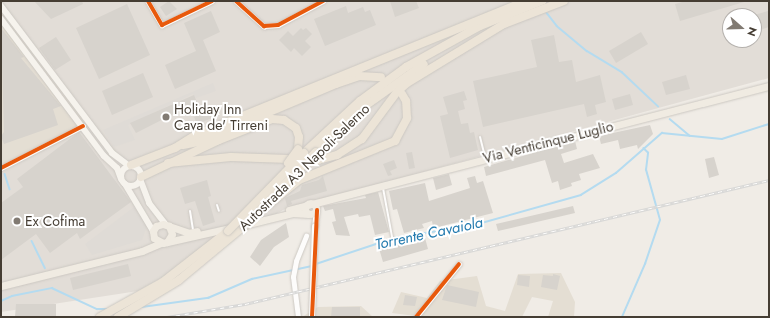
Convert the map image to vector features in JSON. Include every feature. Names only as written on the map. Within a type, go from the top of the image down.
[{"type":"highway","points":[[174,148],[196,135],[526,1]]},
{"type":"highway","name":"Autostrada A3 Napoli-Salerno","points":[[118,317],[211,246],[236,223],[301,151],[360,101],[406,67],[480,26],[542,1]]},
{"type":"highway","name":"Autostrada A3 Napoli-Salerno","points":[[100,317],[146,297],[179,280],[226,243],[316,152],[365,106],[411,73],[508,22],[564,1]]},
{"type":"highway","points":[[168,163],[231,157],[318,160],[337,155],[362,139],[397,92],[407,83],[508,22]]},
{"type":"highway","points":[[130,166],[174,148],[198,142],[359,76],[381,77]]},
{"type":"highway","points":[[254,216],[299,180],[387,146],[399,136],[407,118],[406,101],[402,94]]},
{"type":"highway","points":[[140,178],[168,163],[272,119],[284,120],[296,128],[301,151]]},
{"type":"main road","points":[[1,6],[112,153],[130,166],[140,171],[140,178],[145,197],[168,226],[172,234],[164,242]]},
{"type":"main road","points":[[1,19],[117,168],[123,182],[153,231],[154,238],[164,242]]},
{"type":"main road","name":"Via Venticinque Luglio","points":[[192,230],[313,207],[328,201],[485,158],[769,86]]},
{"type":"main road","points":[[123,182],[121,172],[130,166]]},
{"type":"main road","points":[[123,182],[132,186],[140,178]]},
{"type":"main road","points":[[1,286],[164,242],[293,213],[309,214],[306,210],[313,207]]},
{"type":"main road","points":[[127,253],[146,244],[153,231],[160,224],[192,230]]},
{"type":"street","points":[[148,1],[162,25],[212,1]]},
{"type":"street","points":[[236,1],[264,26],[278,25],[322,1]]},
{"type":"street","points":[[1,168],[83,126]]},
{"type":"street","points":[[312,317],[315,227],[313,207]]},
{"type":"street","points":[[309,214],[315,227]]},
{"type":"street","points":[[298,317],[292,288],[295,267],[306,236]]},
{"type":"street","points":[[416,317],[459,264]]},
{"type":"lane","points":[[480,137],[485,158]]},
{"type":"lane","points":[[382,187],[393,242]]},
{"type":"lane","points":[[217,205],[219,211]]},
{"type":"lane","points":[[190,211],[192,230]]},
{"type":"shaded area","points":[[1,1],[769,1],[769,78],[283,210],[138,291],[1,312],[1,173],[92,122],[1,7]]},
{"type":"shaded area","points":[[1,7],[92,122],[1,173]]},
{"type":"shaded area","points":[[213,83],[216,91],[196,98],[193,94],[128,125],[135,140],[114,147],[103,130]]},
{"type":"shaded area","points":[[134,207],[147,226],[142,240],[92,255],[85,244]]},
{"type":"shaded area","points":[[561,273],[575,302],[574,317],[548,317],[553,301],[532,297],[522,317],[423,317],[392,313],[401,292],[427,298],[440,281],[477,276],[486,306],[505,311],[518,274]]},
{"type":"shaded area","points":[[361,306],[373,317],[302,317],[318,307]]},
{"type":"building","points":[[34,1],[82,1],[83,4],[51,19]]},
{"type":"building","points":[[169,1],[177,9],[166,16],[160,7]]},
{"type":"building","points":[[390,1],[416,1],[419,8],[395,17]]},
{"type":"building","points":[[686,1],[744,1],[680,21],[675,4]]},
{"type":"building","points":[[127,4],[150,55],[99,79],[76,28]]},
{"type":"building","points":[[346,6],[348,13],[363,7],[365,12],[370,10],[376,25],[325,46],[314,19]]},
{"type":"building","points":[[211,11],[220,32],[203,40],[216,71],[175,89],[165,65],[196,51],[184,23]]},
{"type":"building","points":[[768,11],[769,27],[762,29],[762,13]]},
{"type":"building","points":[[1,28],[24,57],[21,58],[61,106],[53,109],[58,125],[4,144],[1,136],[4,132]]},
{"type":"building","points":[[301,28],[303,30],[306,28],[312,34],[305,41],[311,47],[302,56],[294,48],[291,52],[279,40],[288,31],[293,36]]},
{"type":"building","points":[[641,32],[648,44],[616,63],[609,51]]},
{"type":"building","points":[[554,35],[559,62],[572,60],[576,82],[600,75],[606,102],[595,105],[597,114],[587,117],[584,104],[483,127],[473,81],[537,67],[531,40]]},
{"type":"building","points":[[56,37],[71,60],[55,70],[39,48]]},
{"type":"building","points":[[143,73],[153,97],[112,115],[102,91]]},
{"type":"building","points":[[686,75],[690,89],[666,95],[662,82]]},
{"type":"building","points":[[464,91],[467,100],[463,101],[465,109],[458,111],[461,124],[468,123],[470,133],[474,132],[478,150],[450,158],[440,116],[448,114],[443,97]]},
{"type":"building","points":[[630,94],[633,105],[615,110],[612,99]]},
{"type":"building","points":[[194,95],[197,102],[136,133],[130,123]]},
{"type":"building","points":[[209,111],[212,118],[197,124],[194,117]]},
{"type":"building","points":[[650,125],[653,134],[638,149],[637,145],[620,149],[618,140],[601,144],[599,136]]},
{"type":"building","points":[[79,132],[131,202],[80,239],[77,233],[50,253],[36,234],[1,260],[1,203],[23,187],[17,179]]},
{"type":"building","points":[[575,141],[577,149],[561,154],[564,163],[593,154],[600,168],[579,174],[581,180],[571,183],[572,186],[560,190],[558,181],[552,183],[545,160],[486,176],[484,167]]},
{"type":"building","points":[[412,152],[415,168],[409,169],[406,153]]},
{"type":"building","points":[[714,157],[719,175],[709,178],[705,159]]},
{"type":"building","points":[[394,160],[397,168],[390,171],[392,175],[388,176],[383,164]]},
{"type":"building","points":[[449,174],[452,185],[436,190],[433,178]]},
{"type":"building","points":[[323,176],[327,191],[291,201],[292,204],[287,206],[285,198],[300,191],[302,185],[319,180]]},
{"type":"building","points":[[475,176],[477,183],[483,181],[493,213],[438,227],[433,227],[432,221],[422,224],[424,228],[404,233],[397,209],[393,210],[389,191],[425,183],[429,201],[470,188],[467,178]]},
{"type":"building","points":[[207,180],[211,196],[208,197],[215,222],[203,226],[195,201],[185,204],[180,188]]},
{"type":"building","points":[[378,192],[389,232],[375,235],[370,215],[359,217],[358,214],[344,217],[350,236],[336,235],[332,222],[336,221],[333,209],[325,211],[323,206],[366,198],[365,195]]},
{"type":"building","points":[[573,206],[575,213],[498,231],[496,224]]},
{"type":"building","points":[[286,223],[289,237],[274,247],[260,266],[250,257],[261,240]]},
{"type":"building","points":[[425,238],[428,249],[383,262],[378,245],[390,242],[394,244],[398,239],[400,245]]},
{"type":"building","points":[[128,264],[131,276],[73,290],[70,278]]},
{"type":"building","points":[[553,274],[560,276],[557,290],[541,287],[543,275],[553,276]]},
{"type":"building","points":[[518,275],[530,276],[529,287],[517,285]]},
{"type":"building","points":[[447,285],[479,292],[476,307],[442,300]]},
{"type":"building","points":[[405,295],[417,297],[415,306],[403,305]]},
{"type":"building","points":[[16,304],[56,304],[56,317],[15,317]]},
{"type":"building","points":[[332,307],[360,307],[360,317],[331,317]]},
{"type":"waterway","points":[[547,13],[557,26],[587,51],[622,72],[658,106]]},
{"type":"waterway","points":[[670,119],[690,136]]},
{"type":"waterway","name":"Torrente Cavaiola","points":[[316,264],[394,238],[471,226],[581,195],[616,173],[662,133],[722,139],[769,124]]},
{"type":"waterway","points":[[622,317],[645,264],[660,220],[646,170],[648,153],[644,149]]},
{"type":"waterway","points":[[5,174],[10,189]]},
{"type":"waterway","points":[[32,241],[45,268]]},
{"type":"waterway","name":"Torrente Cavaiola","points":[[142,307],[208,298],[252,279],[312,266]]},
{"type":"waterway","name":"Torrente Cavaiola","points":[[1,301],[12,296],[52,288],[97,309],[108,309]]},
{"type":"railway","points":[[167,317],[245,304],[769,180]]},
{"type":"cycle path","points":[[148,1],[162,25],[212,1]]},
{"type":"cycle path","points":[[236,1],[264,26],[278,25],[323,1]]},
{"type":"cycle path","points":[[1,168],[83,126]]},
{"type":"cycle path","points":[[312,317],[317,210]]},
{"type":"cycle path","points":[[416,317],[459,264]]},
{"type":"place","name":"Holiday Inn Cava de' Tirreni","points":[[166,117]]},
{"type":"place","name":"Ex Cofima","points":[[17,221]]}]
